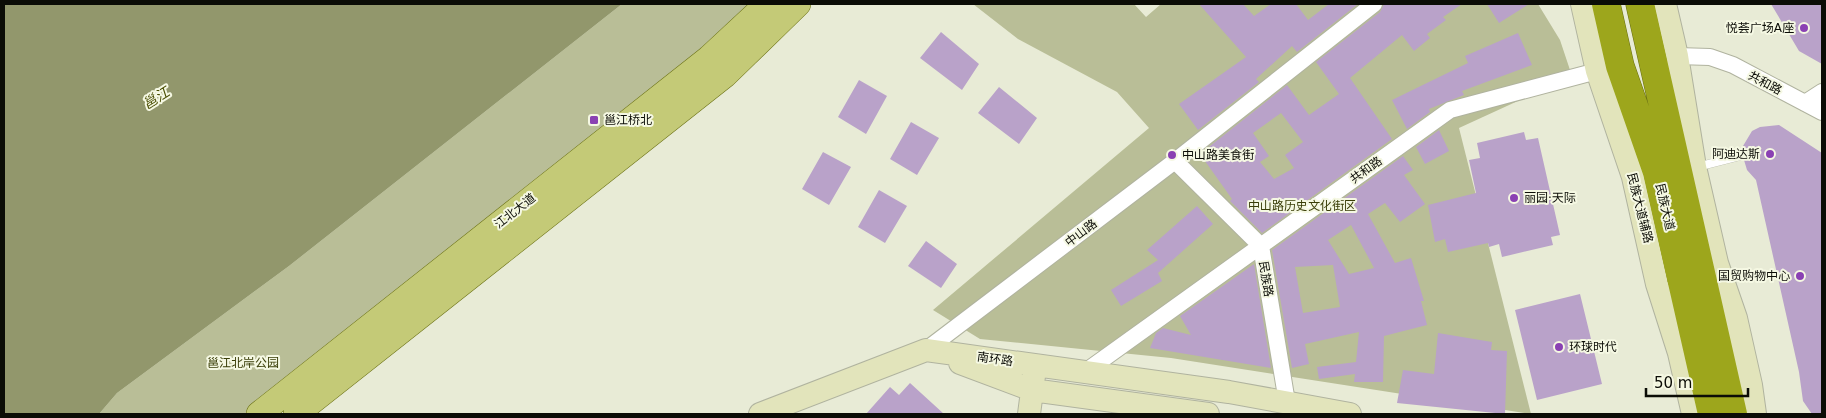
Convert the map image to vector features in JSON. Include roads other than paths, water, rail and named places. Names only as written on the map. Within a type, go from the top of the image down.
[{"type":"highway","name":"民族大道","points":[[1640,4],[1733,414]]},
{"type":"highway","name":"民族大道","points":[[1588,8],[1620,66],[1657,172],[1712,414]]},
{"type":"highway","points":[[1695,167],[1703,284]]},
{"type":"main road","name":"江北大道","points":[[259,414],[708,58],[767,4]]},
{"type":"main road","name":"江北大道","points":[[296,414],[725,75],[798,4]]},
{"type":"main road","points":[[1665,4],[1677,56],[1695,167],[1717,263],[1736,318],[1751,385],[1755,414]]},
{"type":"main road","name":"民族大道辅路","points":[[1588,8],[1597,72],[1633,177],[1657,284],[1679,352],[1693,414]]},
{"type":"main road","name":"南环路","points":[[926,350],[1229,392],[1350,414]]},
{"type":"main road","name":"南环路","points":[[926,350],[1032,390],[1208,414]]},
{"type":"main road","name":"中山路","points":[[760,414],[926,350]]},
{"type":"main road","points":[[1029,414],[1035,365]]},
{"type":"street","name":"中山路","points":[[926,350],[1175,161],[1374,4]]},
{"type":"street","name":"共和路","points":[[1677,56],[1710,58],[1733,65],[1822,112]]},
{"type":"street","name":"共和路","points":[[1085,372],[1450,110],[1597,72]]},
{"type":"street","points":[[1805,103],[1822,92]]},
{"type":"street","name":"民族路","points":[[1175,161],[1261,246],[1286,402]]},
{"type":"lane","points":[[1695,167],[1740,156]]},
{"type":"water","name":"邕江","points":[[4,4],[622,4],[289,266],[117,393],[99,414],[4,414]]},
{"type":"place","name":"悦荟广场A座","points":[[1804,28]]},
{"type":"place","name":"邕江桥北","points":[[594,120]]},
{"type":"place","name":"阿迪达斯","points":[[1770,154]]},
{"type":"place","name":"中山路美食街","points":[[1172,155]]},
{"type":"place","name":"丽园·天际","points":[[1514,198]]},
{"type":"place","name":"国贸购物中心","points":[[1800,276]]},
{"type":"place","name":"环球时代","points":[[1559,347]]},
{"type":"park label","name":"中山路历史文化街区","points":[[1302,206]]},
{"type":"park label","name":"邕江北岸公园","points":[[243,363]]}]
